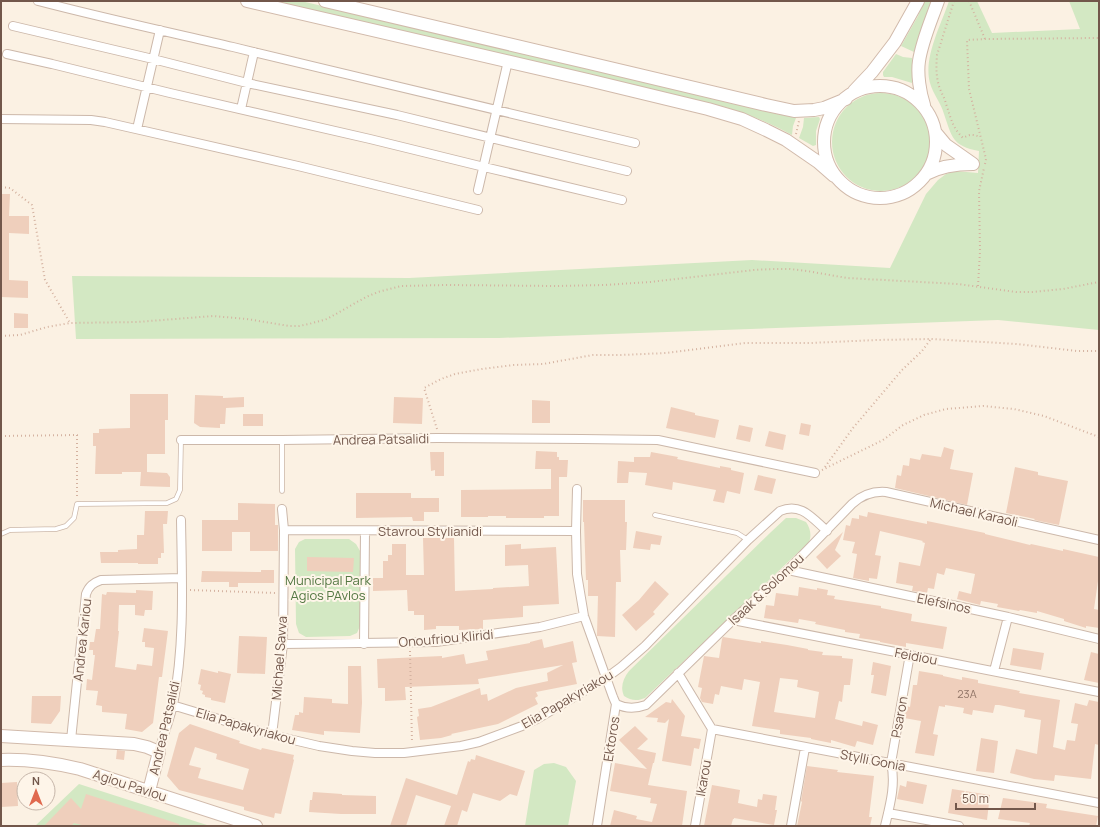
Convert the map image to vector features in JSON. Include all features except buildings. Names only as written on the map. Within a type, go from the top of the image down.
[{"type":"street","points":[[38,1],[636,143]]},
{"type":"street","points":[[247,1],[508,61],[708,109],[742,119],[786,140],[818,162],[852,191],[870,197],[888,198],[906,192],[914,187],[933,164],[936,147],[936,133],[933,121],[924,105],[916,97],[898,88],[889,86],[872,86],[863,89],[846,99],[820,109],[794,111],[325,1]]},
{"type":"street","points":[[834,176],[829,169],[826,160],[824,142],[828,121],[833,113],[872,72],[893,45],[918,1]]},
{"type":"street","points":[[924,105],[919,84],[918,63],[938,1]]},
{"type":"street","points":[[13,26],[247,83],[397,115],[627,171]]},
{"type":"street","points":[[137,129],[160,30]]},
{"type":"street","points":[[241,109],[254,52]]},
{"type":"street","points":[[7,54],[622,200]]},
{"type":"street","points":[[478,190],[508,61]]},
{"type":"street","points":[[1,119],[91,120],[105,122],[298,166],[478,210]]},
{"type":"street","points":[[926,174],[942,167],[956,164],[973,164],[946,145],[936,133]]},
{"type":"street","name":"Andrea Patsalidi","points":[[181,440],[438,438],[658,440],[815,473]]},
{"type":"street","points":[[577,489],[577,574],[584,616],[612,697],[616,704]]},
{"type":"street","name":"Michael Karaoli","points":[[852,504],[858,498],[866,494],[886,492],[1099,540]]},
{"type":"street","name":"Isaak & Solomou","points":[[678,673],[788,570],[852,504]]},
{"type":"street","name":"Michael Savva","points":[[272,735],[283,644],[284,530],[282,508]]},
{"type":"street","name":"Elia Papakyriakou","points":[[172,705],[272,735],[319,746],[352,751],[375,753],[412,752],[461,746],[479,742],[508,732],[537,718],[606,678],[622,667],[645,646],[748,540],[776,514],[785,508],[798,508],[827,531]]},
{"type":"street","name":"Andrea Patsalidi","points":[[149,791],[172,705],[181,645],[181,520]]},
{"type":"street","name":"Stavrou Stylianidi","points":[[284,530],[576,531]]},
{"type":"street","points":[[364,644],[365,531]]},
{"type":"street","name":"Elefsinos","points":[[788,570],[1008,617],[1099,639]]},
{"type":"street","name":"Andrea Kariou","points":[[71,740],[86,594],[88,588],[101,580],[182,578]]},
{"type":"street","name":"Onoufriou Kliridi","points":[[283,644],[436,642],[540,628],[584,616]]},
{"type":"street","points":[[994,671],[1008,617]]},
{"type":"street","name":"Feidiou","points":[[733,620],[1099,692]]},
{"type":"street","name":"Psaron","points":[[885,826],[894,774],[891,763],[910,654]]},
{"type":"street","points":[[678,673],[712,729]]},
{"type":"street","name":"Ektoros","points":[[597,826],[616,704],[622,707],[631,708],[639,708],[646,705],[678,673]]},
{"type":"street","name":"Stylli Gonia","points":[[712,729],[1099,803]]},
{"type":"street","name":"Ikarou","points":[[695,826],[712,729]]},
{"type":"street","points":[[1,736],[134,744],[159,752]]},
{"type":"street","points":[[791,826],[805,748]]},
{"type":"street","name":"Agiou Pavlou","points":[[1,760],[30,760],[80,769],[256,826]]},
{"type":"street","points":[[888,813],[959,826]]},
{"type":"lane","points":[[1,534],[10,530],[56,529],[66,526],[74,518],[77,504],[167,503],[176,499],[180,490],[181,440]]},
{"type":"lane","points":[[282,440],[282,492]]},
{"type":"lane","points":[[655,515],[737,533],[748,540]]},
{"type":"path","points":[[954,1],[937,55],[936,69],[938,82],[950,118],[958,132],[963,138],[973,134],[981,138]]},
{"type":"path","points":[[969,1],[985,39]]},
{"type":"path","points":[[967,40],[1099,38]]},
{"type":"path","points":[[795,137],[800,118]]},
{"type":"path","points":[[1,187],[10,188],[32,205],[45,280],[70,323]]},
{"type":"path","points":[[1,336],[20,335],[47,327],[70,323],[137,322],[213,316],[299,326],[327,319],[366,297],[401,286],[605,285],[650,282],[754,270],[790,269],[847,278],[958,284],[1016,292],[1063,289],[1099,282]]},
{"type":"path","points":[[824,469],[853,428],[902,370],[922,351],[931,339]]},
{"type":"path","points":[[438,438],[424,388],[441,379],[455,374],[514,365],[543,364],[593,355],[666,353],[745,343],[810,343],[931,339],[1016,344],[1077,351],[1099,351]]},
{"type":"path","points":[[815,473],[883,440],[903,425],[924,415],[946,408],[983,406],[1014,408],[1044,416],[1099,437]]},
{"type":"path","points":[[1,436],[76,435],[77,504]]},
{"type":"path","points":[[182,590],[283,593]]},
{"type":"path","points":[[410,643],[412,752]]},
{"type":"green space","points":[[269,1],[301,1],[796,118],[792,135],[759,119],[725,107]]},
{"type":"green space","points":[[924,1],[931,1],[914,52],[901,46],[918,16]]},
{"type":"green space","points":[[949,1],[977,1],[992,33],[1080,29],[1069,1],[1099,1],[1099,330],[998,320],[499,338],[76,339],[72,276],[409,278],[752,260],[890,268],[926,194],[938,180],[946,174],[955,171],[978,173],[979,151],[963,146],[954,139],[943,110],[933,91],[928,73],[931,52]]},
{"type":"green space","points":[[896,54],[903,57],[912,58],[912,83],[892,77],[884,77],[883,72]]},
{"type":"green space","points":[[881,93],[900,97],[915,108],[926,123],[930,142],[926,161],[915,176],[900,187],[881,191],[862,187],[847,176],[836,161],[832,142],[836,123],[847,108],[862,97]]},
{"type":"green space","points":[[819,117],[820,119],[816,131],[816,145],[813,146],[799,138],[803,127],[804,118]]},
{"type":"green space","points":[[786,518],[796,518],[806,522],[810,532],[809,542],[645,698],[634,700],[624,696],[622,689],[623,683],[629,671]]},
{"type":"green space","name":"Municipal Park Agios PAvlos","points":[[305,539],[349,539],[356,544],[360,551],[360,626],[357,633],[350,636],[306,637],[299,633],[296,624],[295,549],[299,542]]},
{"type":"green space","points":[[554,763],[566,767],[576,781],[568,826],[525,826],[534,770],[544,764]]},
{"type":"green space","points":[[79,784],[210,826],[35,826],[51,811],[56,811],[56,806]]}]
